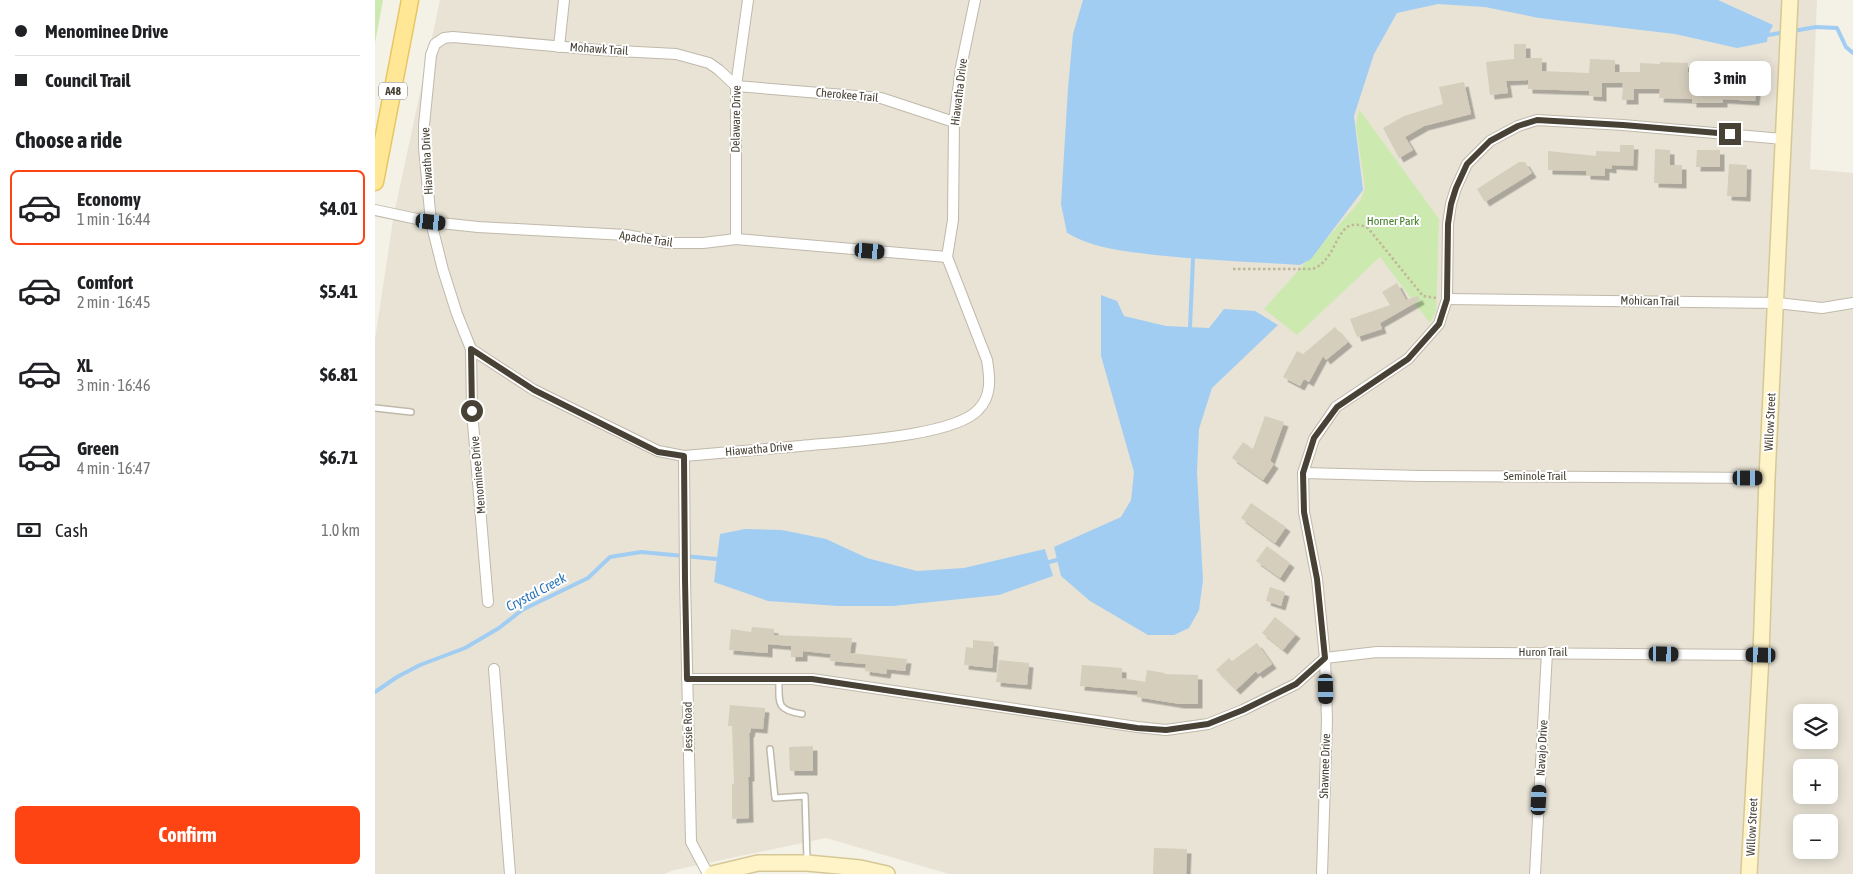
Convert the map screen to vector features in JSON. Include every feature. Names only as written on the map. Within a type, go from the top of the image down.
[{"type":"main road","name":"A48","points":[[375,182],[410,0]]},
{"type":"street","points":[[559,46],[564,0]]},
{"type":"street","name":"Delaware Drive","points":[[736,239],[736,86],[748,0]]},
{"type":"street","name":"Hiawatha Drive","points":[[453,37],[444,38],[435,44],[429,69],[424,124],[424,148],[431,222],[443,270],[457,314],[471,349],[534,390],[658,452],[684,456],[899,436],[939,428],[965,419],[977,411],[984,402],[989,389],[990,378],[987,360],[947,257],[953,220],[954,122],[961,67],[975,0]]},
{"type":"street","name":"Willow Street","points":[[1749,874],[1761,655],[1767,478],[1777,303],[1790,0]]},
{"type":"street","name":"Mohawk Trail","points":[[453,37],[686,56],[709,63],[736,86]]},
{"type":"street","name":"Cherokee Trail","points":[[736,86],[881,98],[954,122]]},
{"type":"street","name":"Shawnee Drive","points":[[1322,874],[1327,720],[1325,658],[1317,579],[1304,512],[1303,473],[1314,438],[1337,407],[1408,359],[1439,324],[1447,299],[1448,224],[1451,204],[1460,177],[1467,164],[1490,141],[1518,126],[1537,120],[1623,125],[1784,139]]},
{"type":"street","name":"Apache Trail","points":[[375,210],[431,222],[527,230],[626,235],[668,243],[703,243],[736,239],[947,257]]},
{"type":"street","name":"Mohican Trail","points":[[1447,299],[1777,303],[1822,308],[1853,303]]},
{"type":"street","name":"Menominee Drive","points":[[471,349],[472,411],[488,602]]},
{"type":"street","name":"Jessie Road","points":[[684,456],[691,842],[708,874]]},
{"type":"street","name":"Seminole Trail","points":[[1303,473],[1420,476],[1767,478]]},
{"type":"street","name":"Huron Trail","points":[[1325,658],[1377,652],[1761,655]]},
{"type":"street","name":"Navajo Drive","points":[[1535,874],[1547,652]]},
{"type":"street","points":[[687,679],[812,679],[1137,728],[1166,730],[1208,724],[1243,710],[1296,684],[1325,658]]},
{"type":"street","points":[[494,669],[510,874]]},
{"type":"street","points":[[712,874],[758,863],[807,863],[860,868],[887,874]]},
{"type":"lane","points":[[375,408],[411,412]]},
{"type":"lane","points":[[779,679],[779,697],[782,707],[786,712],[802,714]]},
{"type":"lane","points":[[770,749],[775,798],[805,796],[807,863]]},
{"type":"path","points":[[1233,269],[1313,269],[1322,266],[1344,229],[1351,224],[1359,224],[1368,228],[1423,296],[1447,299]]},
{"type":"shaded area","points":[[440,0],[1817,0],[1810,169],[1853,173],[1853,874],[949,874],[826,838],[674,870],[664,874],[375,874],[375,339],[394,214]]},
{"type":"green space","points":[[375,0],[383,0],[375,43]]},
{"type":"green space","name":"Horner Park","points":[[1359,109],[1439,219],[1436,311],[1430,323],[1380,257],[1297,335],[1264,309],[1360,201],[1365,188],[1356,126]]},
{"type":"water","points":[[1083,0],[1718,0],[1773,25],[1767,42],[1737,48],[1675,34],[1539,18],[1485,7],[1438,4],[1397,13],[1374,54],[1354,116],[1363,190],[1311,259],[1300,265],[1132,252],[1088,243],[1067,233],[1061,204],[1068,88],[1073,34]]},
{"type":"water","points":[[1101,295],[1117,301],[1124,316],[1166,326],[1209,328],[1224,309],[1255,311],[1278,325],[1212,388],[1199,429],[1197,472],[1203,580],[1199,610],[1189,628],[1174,635],[1148,635],[1090,601],[1061,576],[1054,547],[1121,517],[1131,500],[1134,472],[1101,356]]},
{"type":"water","points":[[745,529],[782,530],[826,539],[867,558],[917,571],[964,568],[1045,549],[1053,576],[999,595],[893,606],[838,606],[768,601],[714,582],[720,534]]},
{"type":"building","points":[[1514,44],[1526,44],[1526,58],[1542,58],[1542,71],[1589,73],[1590,59],[1615,60],[1615,72],[1640,72],[1640,63],[1688,63],[1688,72],[1710,73],[1710,82],[1738,83],[1739,70],[1758,72],[1755,101],[1723,99],[1723,103],[1692,103],[1692,99],[1659,98],[1660,89],[1634,89],[1634,100],[1622,100],[1623,83],[1602,83],[1602,97],[1589,96],[1589,91],[1528,89],[1528,80],[1506,81],[1508,93],[1490,95],[1486,62],[1514,59]]},
{"type":"building","points":[[1464,82],[1471,114],[1424,126],[1405,137],[1413,150],[1399,158],[1383,128],[1404,116],[1443,104],[1439,87]]},
{"type":"building","points":[[1620,145],[1634,145],[1633,166],[1612,165],[1612,169],[1605,168],[1605,176],[1586,175],[1586,171],[1548,170],[1548,151],[1596,156],[1596,151],[1620,152]]},
{"type":"building","points":[[1655,149],[1670,150],[1670,165],[1682,165],[1682,184],[1654,183]]},
{"type":"building","points":[[1697,150],[1720,150],[1720,167],[1696,167]]},
{"type":"building","points":[[1519,162],[1525,162],[1532,173],[1485,202],[1477,189]]},
{"type":"building","points":[[1729,164],[1747,165],[1746,197],[1727,196]]},
{"type":"building","points":[[1397,283],[1406,300],[1418,296],[1420,300],[1380,323],[1382,329],[1357,337],[1350,319],[1390,305],[1382,292]]},
{"type":"building","points":[[1335,327],[1348,342],[1326,360],[1323,356],[1309,382],[1304,379],[1300,386],[1283,377],[1297,351],[1303,354]]},
{"type":"building","points":[[1265,416],[1284,422],[1270,461],[1274,464],[1263,480],[1232,458],[1243,442],[1253,449]]},
{"type":"building","points":[[1251,503],[1286,527],[1275,543],[1241,518]]},
{"type":"building","points":[[1267,546],[1290,563],[1280,578],[1256,561]]},
{"type":"building","points":[[1270,587],[1285,592],[1281,606],[1266,601]]},
{"type":"building","points":[[1275,617],[1296,634],[1283,650],[1262,633]]},
{"type":"building","points":[[752,627],[774,629],[774,635],[852,638],[850,653],[907,659],[905,671],[887,669],[886,674],[865,671],[866,664],[830,661],[831,654],[803,651],[803,657],[791,657],[791,646],[768,644],[768,653],[729,650],[731,629],[751,632]]},
{"type":"building","points":[[973,640],[994,642],[992,668],[964,665],[966,647],[973,648]]},
{"type":"building","points":[[1257,643],[1272,664],[1258,674],[1256,671],[1236,690],[1216,670],[1229,658],[1232,661]]},
{"type":"building","points":[[999,660],[1029,663],[1027,685],[996,682]]},
{"type":"building","points":[[1082,665],[1122,668],[1122,678],[1145,682],[1147,670],[1164,674],[1198,675],[1198,704],[1180,704],[1137,697],[1138,691],[1080,686]]},
{"type":"building","points":[[730,705],[765,708],[763,729],[751,728],[749,733],[749,818],[732,819],[732,784],[734,784],[732,726],[728,726]]},
{"type":"building","points":[[813,746],[813,771],[790,771],[789,747]]},
{"type":"building","points":[[1154,848],[1187,849],[1186,874],[1153,874]]},
{"type":"waterway","points":[[1793,31],[1816,27],[1837,28],[1846,47],[1853,53]]},
{"type":"waterway","points":[[1768,35],[1786,32]]},
{"type":"waterway","points":[[1190,327],[1193,259]]},
{"type":"waterway","name":"Crystal Creek","points":[[375,692],[397,677],[420,665],[465,648],[499,628],[522,610],[588,578],[610,557],[641,552],[716,559]]},
{"type":"waterway","points":[[1049,562],[1057,560]]},
{"type":"route","points":[[472,411],[471,349],[534,390],[658,452],[684,456],[687,679],[812,679],[1137,728],[1166,730],[1208,724],[1243,710],[1296,684],[1325,658],[1317,579],[1304,512],[1303,473],[1314,438],[1337,407],[1408,359],[1439,324],[1447,299],[1448,224],[1451,204],[1460,177],[1467,164],[1477,152],[1490,141],[1504,133],[1537,120],[1730,134]]}]
